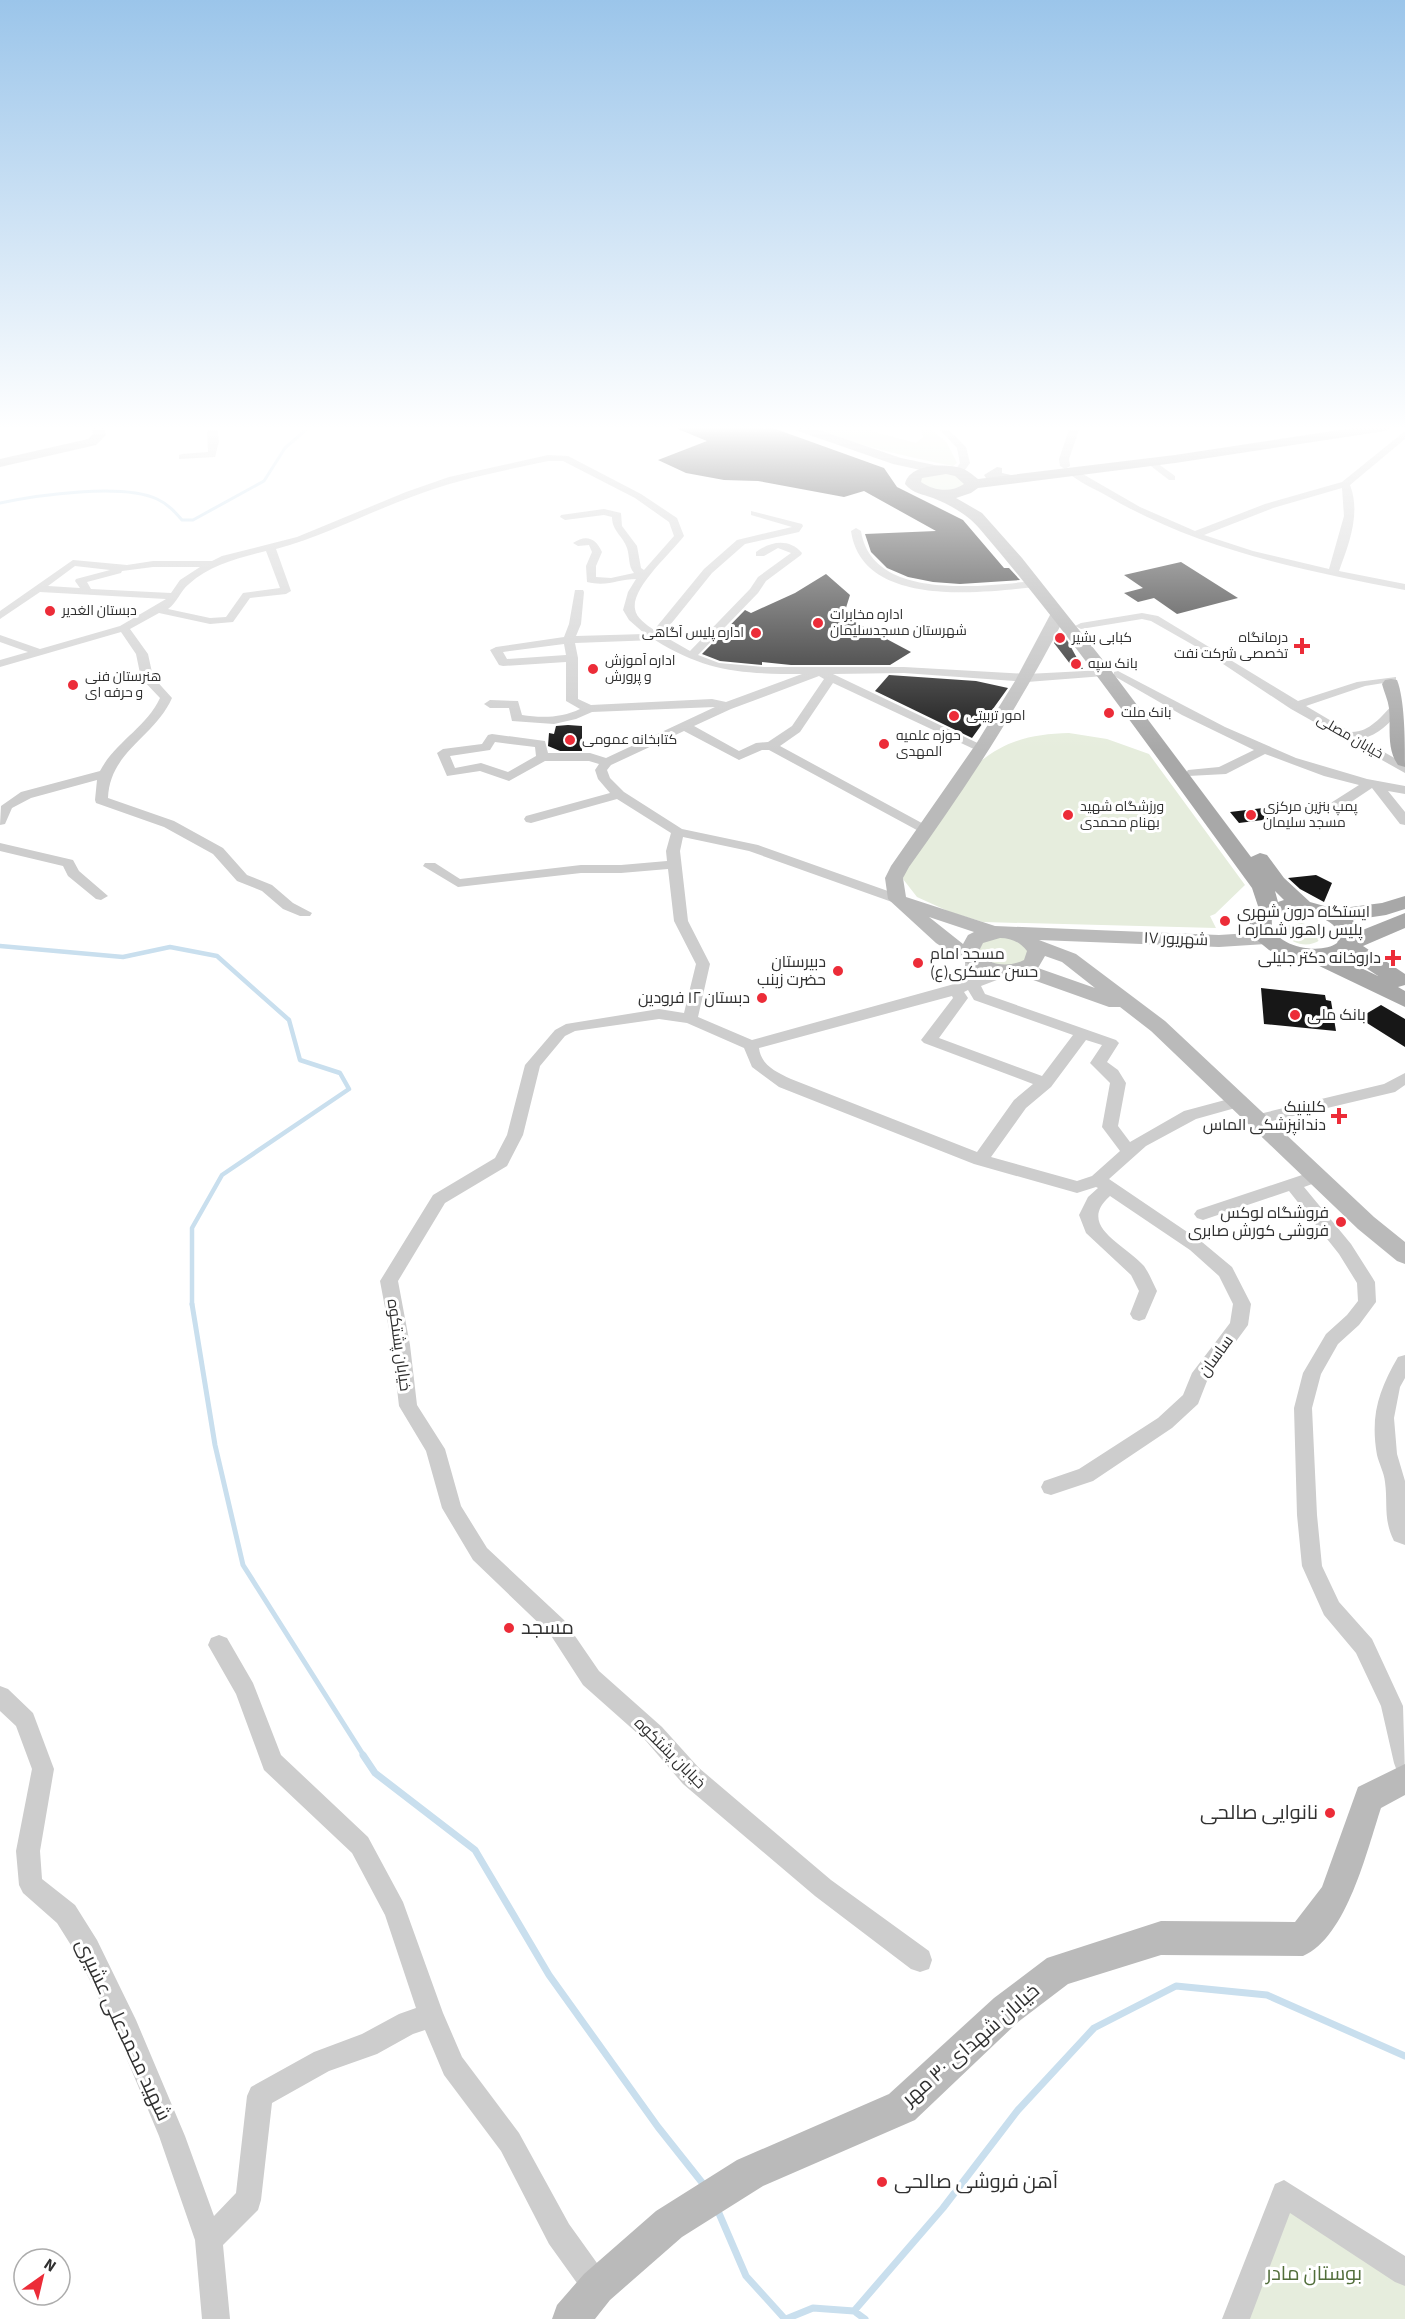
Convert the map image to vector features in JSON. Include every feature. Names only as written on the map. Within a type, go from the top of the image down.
[{"type":"main road","points":[[993,535],[1058,615],[1111,674],[1277,882],[1302,905]]},
{"type":"main road","points":[[1008,535],[1081,626],[1111,674],[1263,888],[1270,910]]},
{"type":"main road","points":[[1058,615],[1027,678],[926,831],[900,866],[894,878],[897,899],[945,939],[985,968],[1024,963],[1122,937]]},
{"type":"main road","points":[[1400,684],[1398,737],[1405,761]]},
{"type":"main road","points":[[897,899],[1028,940],[1024,963]]},
{"type":"main road","points":[[1334,916],[1386,909],[1405,902]]},
{"type":"main road","points":[[1347,945],[1350,938],[1348,930],[1334,916],[1302,905],[1284,905],[1270,910],[1263,915],[1260,922],[1261,930],[1266,938],[1289,952],[1319,957],[1405,1000]]},
{"type":"main road","points":[[1319,957],[1331,955],[1347,945],[1405,920]]},
{"type":"main road","points":[[972,957],[970,944],[982,934],[1001,932],[1122,937]]},
{"type":"main road","name":"۱۷ شهریور","points":[[1122,937],[1219,941],[1266,938]]},
{"type":"main road","points":[[1076,962],[1095,943]]},
{"type":"main road","points":[[1347,945],[1405,984]]},
{"type":"main road","points":[[1056,954],[1076,962],[1158,1026],[1240,1101],[1366,1223],[1405,1255]]},
{"type":"main road","points":[[1024,963],[1132,1007]]},
{"type":"main road","name":"خیابان شهدای ۳۰ مهر","points":[[571,2319],[597,2287],[669,2224],[750,2173],[902,2107],[1006,2010],[1059,1970],[1161,1938],[1303,1939],[1335,1897],[1369,1798],[1405,1779]]},
{"type":"street","points":[[0,664],[124,628],[168,604],[184,582],[214,564],[310,535]]},
{"type":"street","points":[[624,535],[632,546],[636,568],[645,576]]},
{"type":"street","points":[[679,535],[636,587],[628,608],[632,620],[654,637],[716,666],[825,675],[906,670],[1027,678],[1111,674],[1263,750],[1373,786],[1405,790]]},
{"type":"street","points":[[572,658],[503,663],[496,650],[569,640],[654,637],[724,555],[741,542],[772,535]]},
{"type":"street","points":[[857,535],[862,553],[898,580],[948,590],[968,591],[1034,584]]},
{"type":"street","points":[[1195,535],[1258,556],[1405,587]]},
{"type":"street","points":[[1333,573],[1345,535]]},
{"type":"street","points":[[578,543],[593,543],[597,552],[591,566],[591,580],[612,581],[626,576],[645,576]]},
{"type":"street","points":[[691,656],[754,591],[762,579],[797,553],[790,547],[781,545],[770,546],[760,554]]},
{"type":"street","points":[[158,610],[210,621],[229,620],[247,595],[286,591],[270,547]]},
{"type":"street","points":[[0,616],[73,563],[127,568]]},
{"type":"street","points":[[89,593],[80,581],[127,568],[153,564],[214,564]]},
{"type":"street","points":[[38,589],[173,596]]},
{"type":"street","points":[[579,592],[576,624],[569,640],[572,658],[572,701],[589,709],[712,703],[726,706]]},
{"type":"street","name":"خیابان مصلی","points":[[1081,626],[1142,616],[1154,618],[1206,648],[1295,706],[1405,769]]},
{"type":"street","points":[[124,628],[142,654],[147,678],[166,698],[163,711],[130,741],[103,774],[100,786],[101,800],[169,824],[218,851],[242,878],[267,888],[288,906],[305,913]]},
{"type":"street","points":[[0,638],[40,653]]},
{"type":"street","points":[[771,746],[796,729],[825,675]]},
{"type":"street","points":[[897,899],[753,848],[678,832],[619,795],[604,779],[601,770],[608,762],[726,706],[825,675],[982,748]]},
{"type":"street","points":[[1295,706],[1364,683],[1400,684],[1375,730],[1365,736],[1347,736]]},
{"type":"street","points":[[490,704],[514,704],[516,718],[535,721],[578,717],[589,709]]},
{"type":"street","points":[[685,726],[740,756],[760,746],[771,746],[926,831]]},
{"type":"street","points":[[542,757],[541,744],[525,744],[512,739],[492,738],[486,747],[443,753],[451,773],[482,767],[509,777],[542,757],[590,757],[608,762]]},
{"type":"street","points":[[1192,773],[1222,771],[1263,750]]},
{"type":"street","points":[[0,821],[7,806],[26,795],[103,774]]},
{"type":"street","points":[[1331,809],[1373,786]]},
{"type":"street","points":[[1373,786],[1405,821]]},
{"type":"street","points":[[531,819],[619,795]]},
{"type":"street","points":[[678,832],[673,851],[681,921],[703,964],[690,1019]]},
{"type":"street","points":[[0,847],[68,863],[73,873],[101,896]]},
{"type":"street","points":[[429,866],[458,883],[581,869],[621,869],[675,864]]},
{"type":"street","points":[[972,957],[970,970],[972,984],[979,997],[1111,1043],[1098,1063],[1112,1074],[1118,1083],[1110,1127],[1129,1152]]},
{"type":"street","points":[[1024,963],[955,990],[751,1045],[751,1056],[764,1072],[980,1160],[1077,1187],[1103,1184]]},
{"type":"street","points":[[955,990],[961,998],[929,1040],[1045,1083]]},
{"type":"street","name":"خیابان پشتکوه","points":[[751,1045],[690,1019],[659,1014],[571,1027],[560,1033],[533,1065],[515,1135],[501,1162],[439,1199],[389,1281],[401,1345],[408,1406],[435,1449],[452,1508],[480,1554],[557,1627],[591,1678],[654,1734],[691,1776],[823,1888],[920,1960]]},
{"type":"street","points":[[980,1160],[1020,1104],[1045,1083],[1082,1034]]},
{"type":"street","points":[[1259,1119],[1389,1088],[1405,1078]]},
{"type":"street","points":[[1139,1314],[1148,1291],[1138,1271],[1092,1229],[1088,1215],[1094,1201],[1103,1184],[1140,1142],[1190,1115],[1240,1101]]},
{"type":"street","points":[[1203,1214],[1317,1176]]},
{"type":"street","name":"ساسان","points":[[1051,1488],[1086,1475],[1165,1423],[1191,1399],[1199,1378],[1239,1325],[1242,1304],[1226,1272],[1196,1246],[1103,1184]]},
{"type":"street","points":[[1293,1184],[1317,1217],[1345,1249],[1366,1282],[1367,1302],[1353,1320],[1332,1339],[1312,1373],[1303,1408],[1307,1515],[1312,1566],[1331,1608],[1364,1646],[1388,1696],[1405,1763]]},
{"type":"street","points":[[1405,1362],[1391,1386],[1384,1418],[1387,1454],[1395,1481],[1395,1514],[1401,1535],[1405,1536]]},
{"type":"street","points":[[219,1645],[245,1690],[272,1762],[360,1845],[395,1910],[431,2016],[453,2066],[510,2142],[559,2235],[597,2287]]},
{"type":"street","name":"شهید محمدعلی عشیری","points":[[0,1696],[25,1720],[43,1769],[28,1851],[31,1885],[66,1914],[88,1949],[127,2029],[172,2136],[209,2240],[216,2319]]},
{"type":"street","points":[[209,2240],[248,2200],[260,2096],[323,2061],[368,2045],[408,2024],[431,2016]]},
{"type":"street","points":[[1236,2319],[1284,2193],[1405,2272]]},
{"type":"green space","name":"ورزشگاه شهید بهنام محمدی","points":[[1069,733],[1107,739],[1149,754],[1245,885],[1215,914],[1210,916],[1216,928],[983,922],[950,912],[917,897],[903,879],[904,870],[981,761],[1001,747],[1022,739]]},
{"type":"green space","points":[[1302,923],[1314,927],[1321,937],[1320,940],[1311,944],[1301,944],[1291,940],[1284,933],[1286,926]]},
{"type":"green space","points":[[1001,935],[1025,943],[1031,959],[1012,969],[978,958],[978,942]]},
{"type":"green space","name":"بوستان مادر","points":[[1291,2206],[1405,2281],[1405,2319],[1248,2319]]},
{"type":"building","points":[[865,535],[976,535],[1004,568],[1009,568],[1020,580],[960,584],[933,582],[908,577],[887,568],[871,552]]},
{"type":"building","points":[[1181,562],[1238,598],[1177,614],[1154,598],[1138,602],[1124,593],[1143,588],[1124,575]]},
{"type":"building","points":[[826,574],[850,595],[845,611],[851,620],[911,652],[890,665],[791,665],[762,662],[762,665],[720,661],[702,654],[745,610],[751,613],[795,593]]},
{"type":"building","points":[[1059,633],[1067,640],[1083,669],[1074,669],[1054,643]]},
{"type":"building","name":"امور تربیتی","points":[[889,675],[976,681],[1008,688],[972,738],[875,691]]},
{"type":"building","name":"کتابخانه عمومی","points":[[556,726],[582,726],[582,751],[560,751],[548,746],[549,733],[554,734]]},
{"type":"building","name":"پمپ بنزین مرکزی مسجد سلیمان","points":[[1263,808],[1271,819],[1239,823],[1230,812]]},
{"type":"building","points":[[1316,875],[1332,883],[1324,902],[1300,889],[1288,878]]},
{"type":"building","name":"بانک ملی","points":[[1261,988],[1325,995],[1326,1000],[1331,1001],[1336,1031],[1264,1024]]},
{"type":"building","points":[[1381,1005],[1405,1019],[1405,1047],[1359,1018]]},
{"type":"waterway","points":[[0,946],[123,957],[170,947],[217,956],[289,1020],[300,1060],[340,1073],[349,1089],[222,1175],[192,1228],[192,1304]]},
{"type":"waterway","points":[[192,1304],[215,1445],[243,1565],[364,1756]]},
{"type":"waterway","points":[[363,1755],[375,1773],[475,1850],[549,1975],[658,2127],[704,2185]]},
{"type":"waterway","points":[[854,2311],[943,2208],[1018,2110],[1094,2028],[1176,1986],[1267,1995],[1405,2056]]},
{"type":"waterway","points":[[718,2211],[746,2276],[785,2319]]},
{"type":"waterway","points":[[786,2319],[813,2308],[854,2311]]},
{"type":"waterway","points":[[854,2311],[865,2319]]},
{"type":"place","name":"دبستان الغدیر","points":[[50,611]]},
{"type":"place","name":"اداره مخابرات شهرستان مسجدسلیمان","points":[[818,623]]},
{"type":"place","name":"اداره پلیس آگاهی","points":[[756,633]]},
{"type":"place","name":"کبابی بشیر","points":[[1060,638]]},
{"type":"place","name":"درمانگاه تخصصی شرکت نفت","points":[[1302,646]]},
{"type":"place","name":"بانک سپه","points":[[1076,664]]},
{"type":"place","name":"اداره آموزش و پرورش","points":[[593,669]]},
{"type":"place","name":"هنرستان فنی و حرفه ای","points":[[73,685]]},
{"type":"place","name":"بانک ملت","points":[[1109,713]]},
{"type":"place","name":"امور تربیتی","points":[[954,716]]},
{"type":"place","name":"کتابخانه عمومی","points":[[570,740]]},
{"type":"place","name":"حوزه علمیه المهدی","points":[[884,744]]},
{"type":"place","name":"ورزشگاه شهید بهنام محمدی","points":[[1068,815]]},
{"type":"place","name":"پمپ بنزین مرکزی مسجد سلیمان","points":[[1251,815]]},
{"type":"place","name":"ایستگاه درون شهری پلیس راهور شماره ۱","points":[[1225,921]]},
{"type":"place","name":"داروخانه دکتر جلیلی","points":[[1393,958]]},
{"type":"place","name":"مسجد امام حسن عسکری(ع)","points":[[918,963]]},
{"type":"place","name":"دبیرستان حضرت زینب","points":[[838,971]]},
{"type":"place","name":"دبستان ۱۲ فرودین","points":[[762,998]]},
{"type":"place","name":"بانک ملی","points":[[1295,1015]]},
{"type":"place","name":"کلینیک دندانپزشکی الماس","points":[[1339,1116]]},
{"type":"place","name":"فروشگاه لوکس فروشی کورش صابری","points":[[1341,1222]]},
{"type":"place","name":"مسجد","points":[[509,1628]]},
{"type":"place","name":"نانوایی صالحی","points":[[1330,1813]]},
{"type":"place","name":"آهن فروشی صالحی","points":[[882,2182]]}]
